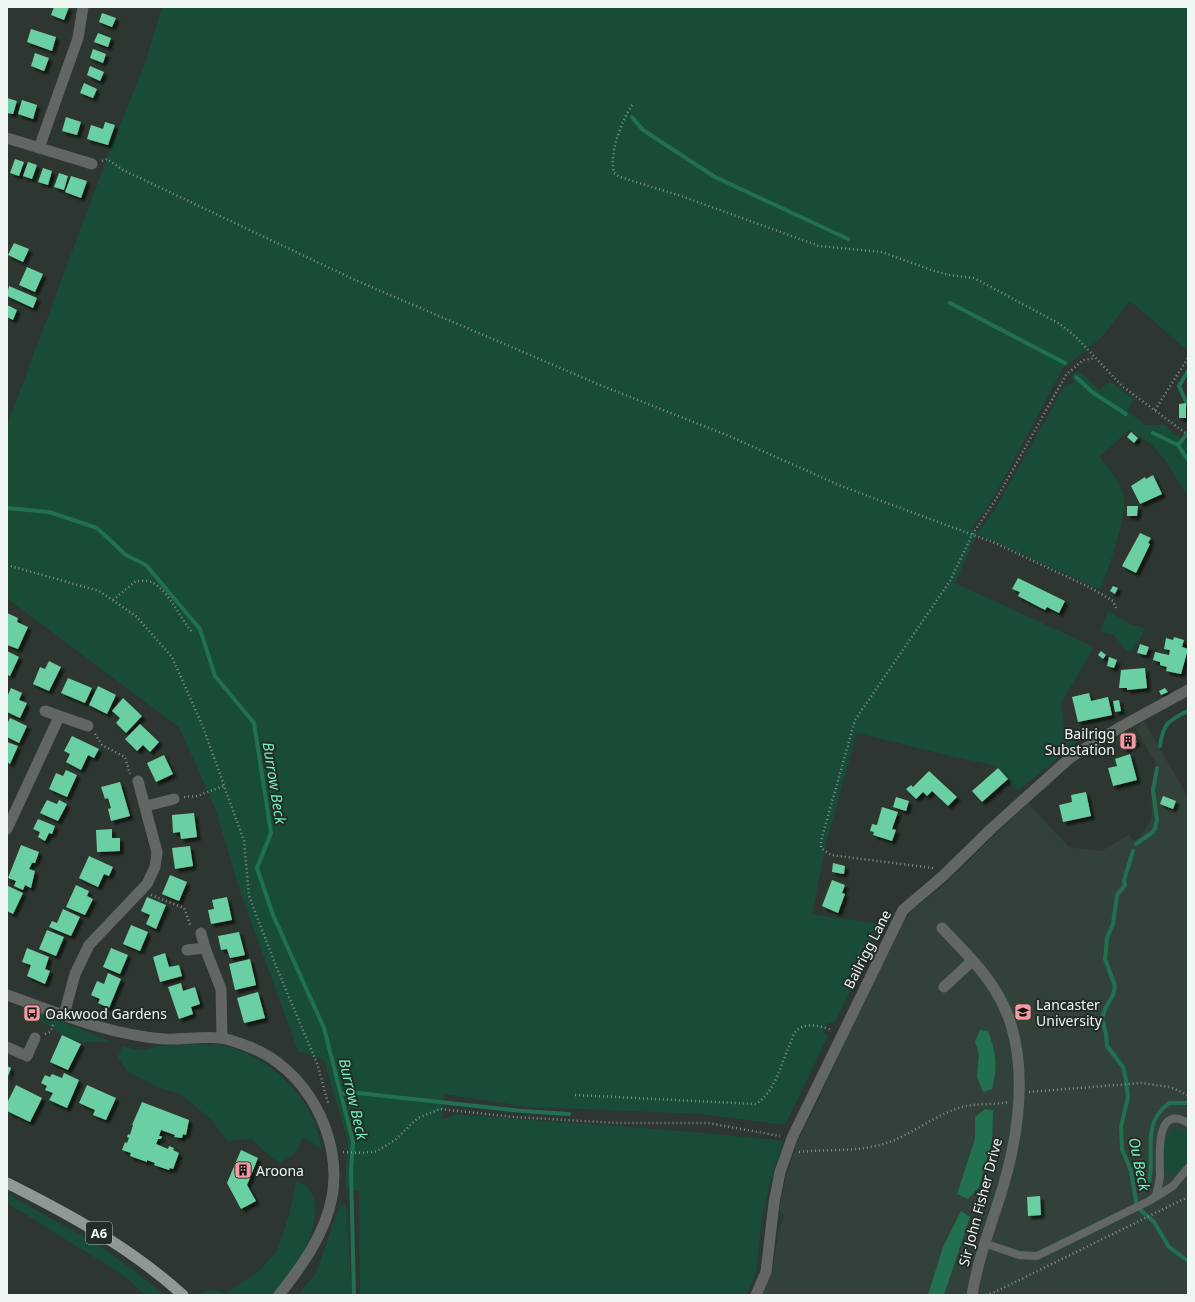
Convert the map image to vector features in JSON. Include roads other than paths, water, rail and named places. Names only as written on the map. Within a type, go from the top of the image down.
[{"type":"main road","name":"A6","points":[[7,1182],[118,1244],[167,1280],[183,1295]]},
{"type":"street","points":[[39,148],[78,38],[84,7]]},
{"type":"street","points":[[7,138],[92,164]]},
{"type":"street","name":"Bailrigg Lane","points":[[756,1295],[766,1272],[774,1202],[780,1172],[792,1138],[841,1034],[903,910],[943,876],[992,828],[1071,757],[1124,725],[1188,690]]},
{"type":"street","points":[[45,712],[88,726]]},
{"type":"street","points":[[7,829],[59,717]]},
{"type":"street","points":[[61,1014],[75,974],[89,944],[147,884],[154,867],[157,852],[146,806],[138,781]]},
{"type":"street","points":[[146,806],[174,799]]},
{"type":"street","name":"Sir John Fisher Drive","points":[[942,928],[972,961],[995,990],[1005,1009],[1016,1041],[1019,1065],[1018,1098],[1011,1152],[1003,1187],[984,1243],[972,1295]]},
{"type":"street","points":[[201,933],[204,948],[221,989],[222,1038]]},
{"type":"street","points":[[187,950],[204,948]]},
{"type":"street","points":[[944,988],[972,961]]},
{"type":"street","points":[[7,995],[99,1027],[164,1039],[222,1038],[249,1046],[274,1059],[304,1086],[324,1121],[334,1164],[332,1197],[324,1225],[306,1258],[279,1295]]},
{"type":"street","points":[[7,1047],[28,1056],[35,1038]]},
{"type":"lane","points":[[1156,1195],[1160,1179],[1162,1129],[1168,1122],[1175,1119],[1183,1120],[1188,1123]]},
{"type":"lane","points":[[984,1243],[1019,1255],[1037,1256],[1146,1203],[1156,1195],[1174,1186],[1188,1168]]},
{"type":"waterway","points":[[632,117],[643,130],[715,177],[848,239]]},
{"type":"waterway","points":[[950,303],[1065,363]]},
{"type":"waterway","name":"Ou Beck","points":[[1188,371],[1179,386],[1188,406]]},
{"type":"waterway","points":[[1076,377],[1092,392],[1126,414]]},
{"type":"waterway","points":[[1153,433],[1178,445]]},
{"type":"waterway","name":"Ou Beck","points":[[1188,433],[1178,445],[1188,460]]},
{"type":"waterway","name":"Burrow Beck","points":[[7,508],[49,512],[97,528],[126,555],[146,565],[200,629],[215,676],[254,723],[271,833],[257,868],[273,915],[324,1028],[353,1142],[351,1172],[354,1295]]},
{"type":"waterway","name":"Ou Beck","points":[[1160,746],[1163,732],[1168,723],[1188,711]]},
{"type":"waterway","name":"Ou Beck","points":[[1136,844],[1153,832],[1155,828],[1157,820],[1153,790],[1157,768]]},
{"type":"waterway","name":"Ou Beck","points":[[1133,851],[1124,880],[1125,885],[1117,895],[1113,924],[1107,938],[1105,959],[1115,986],[1113,995],[1105,1009],[1102,1019],[1106,1034],[1107,1046],[1123,1067],[1126,1080],[1128,1097],[1121,1127],[1122,1149],[1131,1171],[1137,1207],[1154,1222],[1169,1247],[1188,1261]]},
{"type":"waterway","points":[[341,1094],[358,1093],[522,1111],[569,1114]]},
{"type":"waterway","points":[[1147,1189],[1151,1166],[1151,1132],[1154,1122],[1160,1112],[1169,1103],[1188,1103]]},
{"type":"place","name":"Bailrigg Substation","points":[[1128,741]]},
{"type":"place","name":"Lancaster University","points":[[1023,1012]]},
{"type":"place","name":"Oakwood Gardens","points":[[32,1013]]},
{"type":"place","name":"Aroona","points":[[243,1170]]}]
